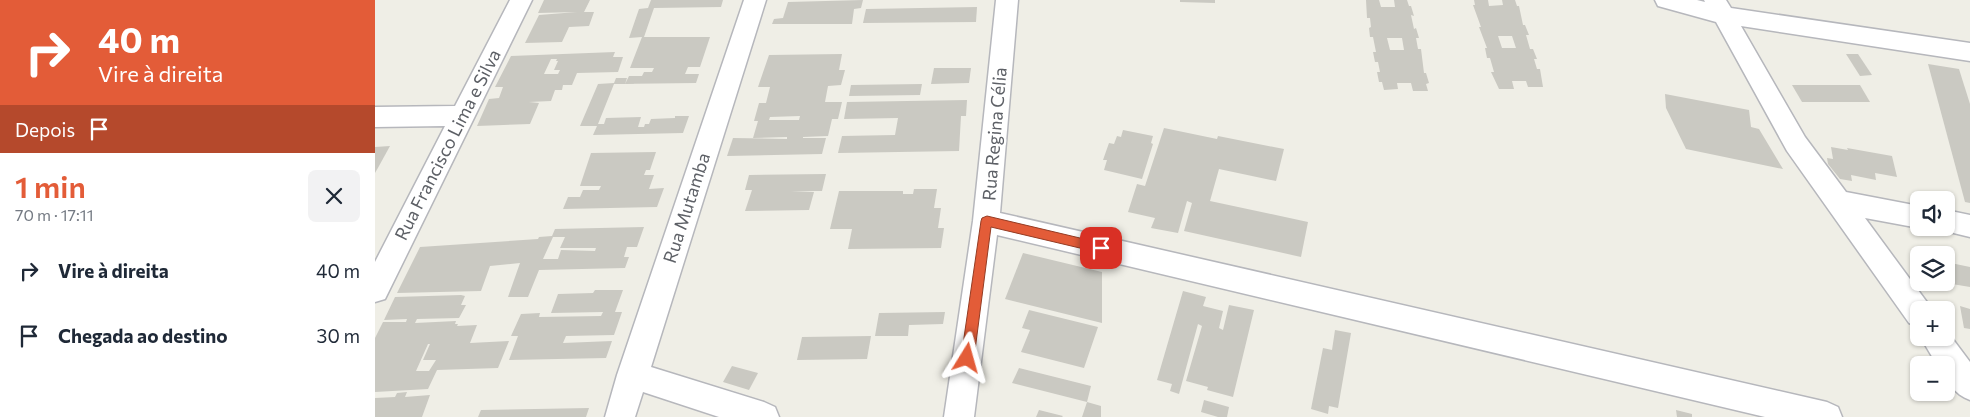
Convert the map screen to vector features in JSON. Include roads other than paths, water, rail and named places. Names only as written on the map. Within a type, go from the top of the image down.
[{"type":"street","name":"Rua Francisco Lima e Silva","points":[[375,290],[521,0]]},
{"type":"street","name":"Rua Mutamba","points":[[620,417],[632,375],[755,0]]},
{"type":"street","name":"Rua Regina Célia","points":[[959,417],[987,221],[1007,0]]},
{"type":"street","points":[[1666,0],[1970,52]]},
{"type":"street","points":[[1719,8],[1796,144],[1910,301]]},
{"type":"street","points":[[375,117],[461,116]]},
{"type":"street","points":[[1839,202],[1910,215]]},
{"type":"street","points":[[987,221],[1827,417]]},
{"type":"street","points":[[1955,224],[1970,226]]},
{"type":"street","points":[[1941,346],[1970,386]]},
{"type":"street","points":[[632,375],[764,417]]}]
